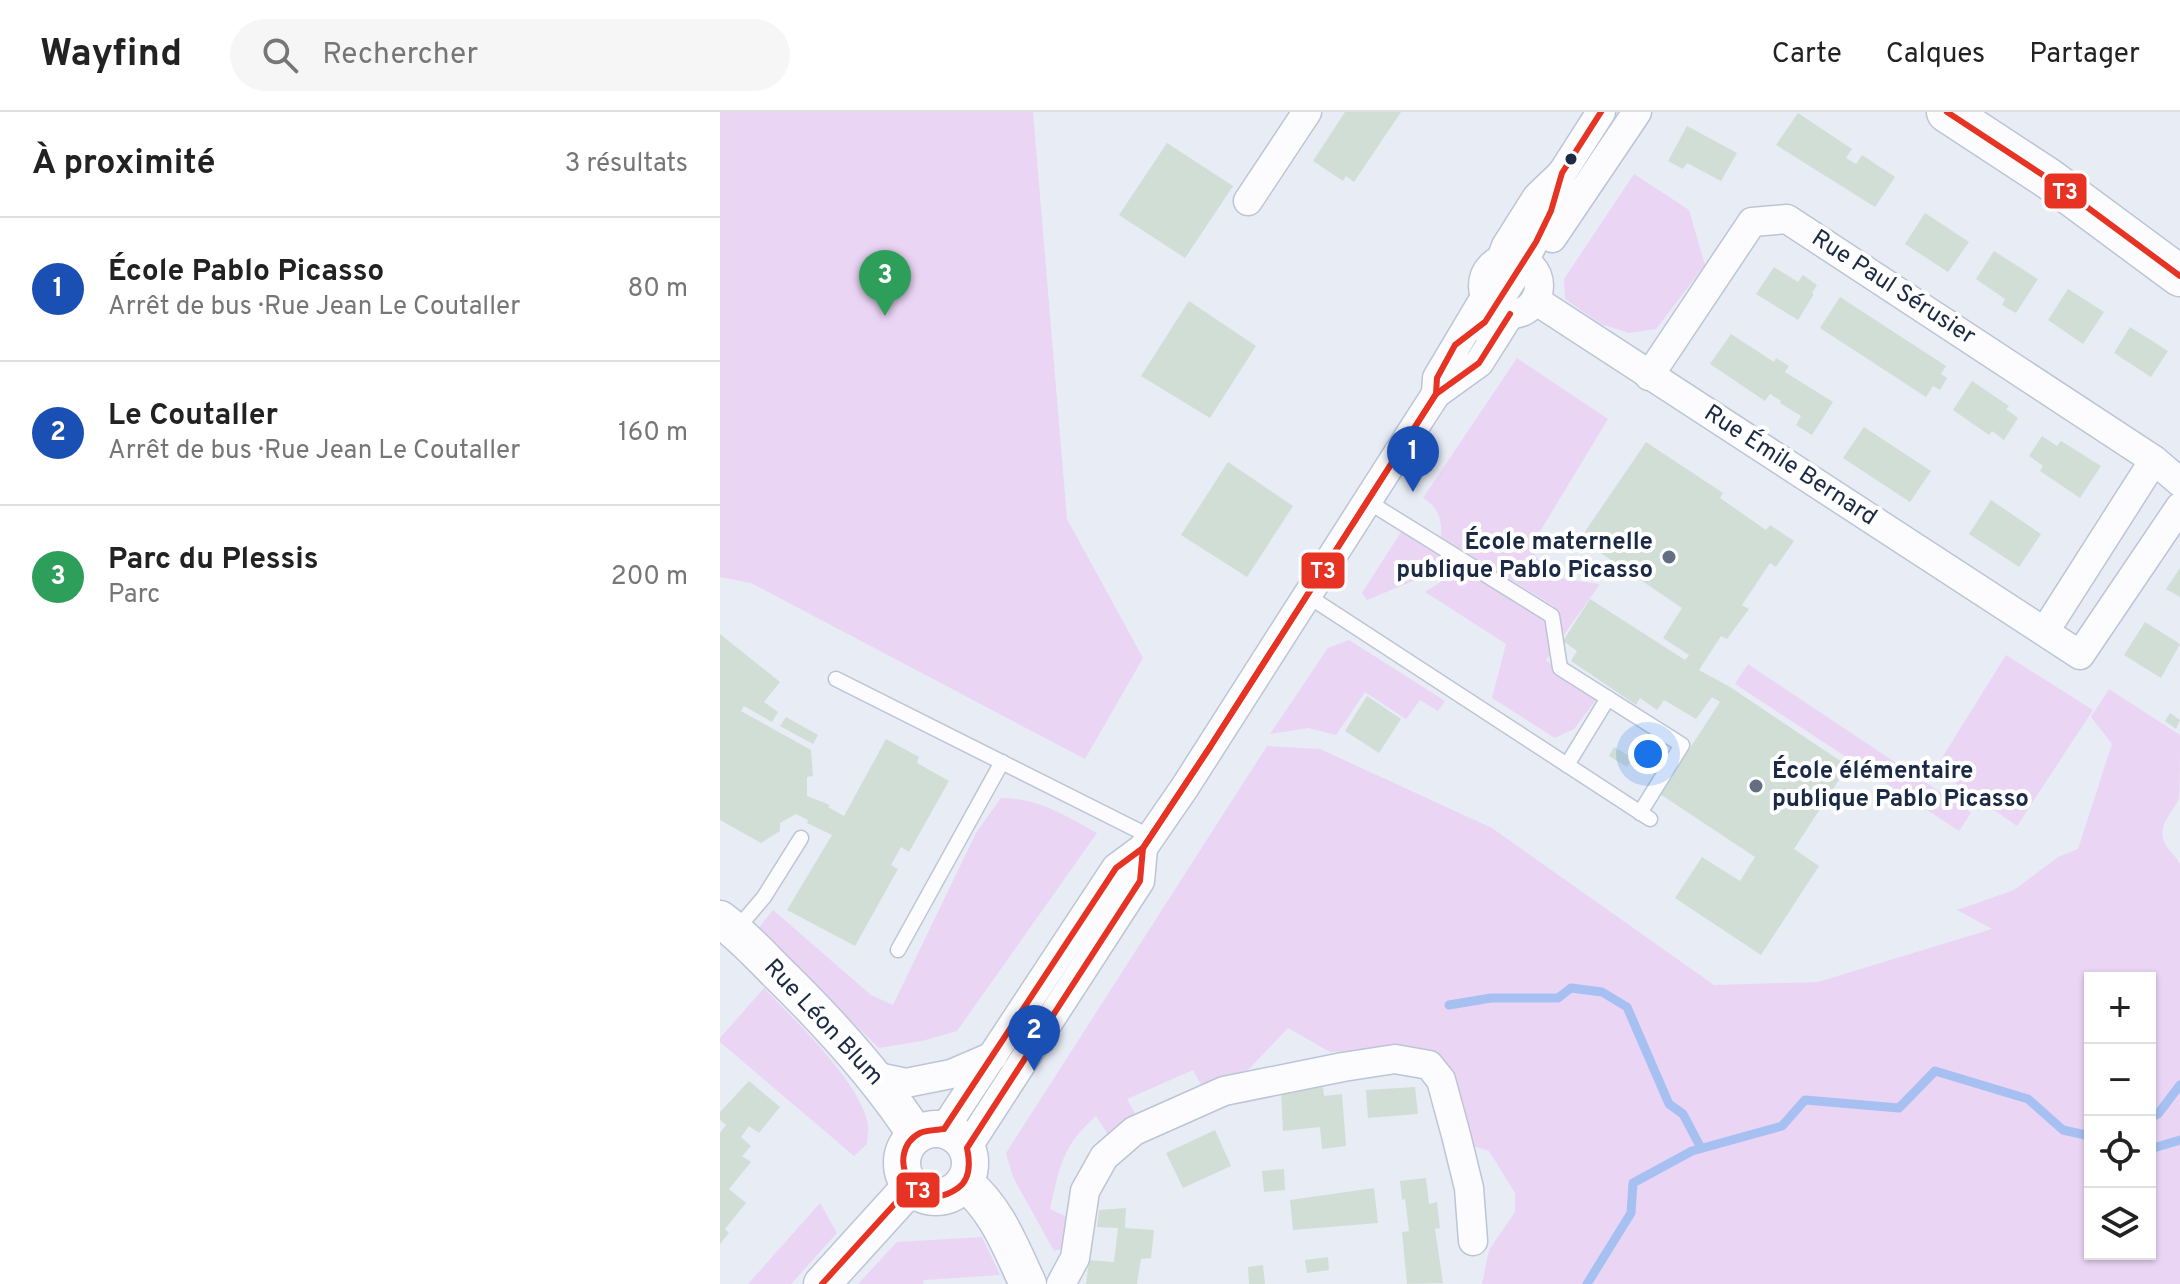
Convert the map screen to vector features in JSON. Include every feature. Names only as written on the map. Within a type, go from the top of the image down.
[{"type":"main road","points":[[1947,112],[2049,179],[2180,276]]},
{"type":"main road","points":[[2049,179],[2180,254]]},
{"type":"street","points":[[1248,201],[1307,112]]},
{"type":"street","points":[[1436,394],[1437,378],[1481,306],[1528,309],[1527,267],[1506,246],[1537,197],[1562,173],[1601,112]]},
{"type":"street","points":[[1527,267],[1538,261],[1637,112]]},
{"type":"street","points":[[948,1149],[907,1143],[903,1154],[905,1176],[911,1186],[919,1192],[939,1197],[948,1195],[948,1149],[994,1056],[1116,868],[1147,842],[1436,394],[1479,363],[1493,309],[1527,267],[1551,211],[1562,173]]},
{"type":"street","name":"Rue Paul Sérusier","points":[[1649,376],[1752,222],[1787,219],[2154,460],[2180,482]]},
{"type":"street","name":"Rue Émile Bernard","points":[[1527,267],[1649,376],[2080,655],[2180,507]]},
{"type":"street","points":[[2045,631],[2154,460]]},
{"type":"street","points":[[948,1149],[1140,881],[1147,842]]},
{"type":"street","name":"Rue Léon Blum","points":[[728,925],[795,989],[873,1076],[948,1149],[995,1214],[1028,1284]]},
{"type":"street","points":[[873,1076],[906,1083],[951,1074],[994,1056]]},
{"type":"street","points":[[1061,1284],[1075,1258],[1085,1191],[1104,1157],[1134,1131],[1224,1091],[1395,1059],[1429,1065],[1441,1080],[1469,1188],[1473,1241]]},
{"type":"street","points":[[822,1284],[911,1186]]},
{"type":"lane","points":[[1308,596],[1645,816],[1682,745],[1560,668],[1552,616],[1367,501]]},
{"type":"lane","points":[[836,679],[1002,762],[1147,842]]},
{"type":"lane","points":[[1567,765],[1608,698]]},
{"type":"lane","points":[[898,950],[1002,762]]},
{"type":"lane","points":[[728,925],[764,897],[801,838]]},
{"type":"shaded area","points":[[720,112],[1033,112],[1067,519],[1143,658],[1085,759],[751,583],[720,577]]},
{"type":"shaded area","points":[[1634,174],[1689,210],[1705,265],[1656,329],[1629,333],[1601,324],[1565,299],[1564,279]]},
{"type":"shaded area","points":[[1517,358],[1608,419],[1530,548],[1551,577],[1600,584],[1546,660],[1596,700],[1574,729],[1555,738],[1492,698],[1506,644],[1425,592],[1468,564],[1552,616],[1554,606],[1441,537],[1438,514],[1423,498]]},
{"type":"shaded area","points":[[1401,532],[1454,564],[1367,600],[1362,593]]},
{"type":"shaded area","points":[[1349,640],[1445,701],[1438,711],[1420,700],[1406,719],[1365,692],[1336,735],[1308,728],[1270,734],[1328,648]]},
{"type":"shaded area","points":[[2006,655],[2093,710],[2017,826],[1935,769]]},
{"type":"shaded area","points":[[1748,664],[1971,813],[1959,831],[1735,684]]},
{"type":"shaded area","points":[[2109,689],[2180,735],[2179,798],[2166,820],[2163,837],[2180,864],[2180,1284],[1482,1284],[1489,1250],[1515,1212],[1515,1193],[1489,1151],[1470,1145],[1403,1048],[1330,1052],[1288,1028],[1249,1069],[1205,1092],[1193,1070],[1127,1099],[1139,1121],[1111,1139],[1096,1116],[1084,1127],[1064,1158],[1050,1209],[1073,1220],[1064,1248],[1054,1251],[1013,1177],[1006,1153],[1267,746],[1320,749],[1492,828],[1714,985],[1818,982],[1992,929],[1957,910],[2014,890],[2058,857],[2078,849],[2112,744],[2091,717]]},
{"type":"shaded area","points":[[1001,798],[1039,804],[1097,833],[957,1031],[879,1048],[757,930],[773,910],[871,995],[893,1005],[976,833]]},
{"type":"shaded area","points":[[764,988],[825,1052],[863,1108],[868,1125],[867,1144],[854,1156],[720,1042],[720,1038]]},
{"type":"shaded area","points":[[820,1203],[837,1233],[791,1284],[748,1284]]},
{"type":"shaded area","points":[[982,1237],[1000,1275],[924,1280],[923,1284],[858,1284],[897,1242]]},
{"type":"building","points":[[1345,112],[1401,112],[1354,182],[1346,176],[1343,181],[1313,161]]},
{"type":"building","points":[[1798,113],[1852,149],[1846,158],[1856,164],[1862,155],[1895,177],[1875,207],[1776,145]]},
{"type":"building","points":[[1687,126],[1737,153],[1721,181],[1687,163],[1683,169],[1668,161]]},
{"type":"building","points":[[1167,143],[1233,186],[1185,258],[1119,215]]},
{"type":"building","points":[[1925,213],[1969,242],[1948,272],[1905,244]]},
{"type":"building","points":[[1994,251],[2038,279],[2016,313],[2002,305],[2005,299],[1976,279]]},
{"type":"building","points":[[1774,267],[1798,282],[1803,275],[1817,285],[1798,320],[1756,294]]},
{"type":"building","points":[[2068,289],[2104,312],[2083,344],[2048,320]]},
{"type":"building","points":[[1840,297],[1946,366],[1941,374],[1947,378],[1940,390],[1933,386],[1926,397],[1820,328]]},
{"type":"building","points":[[1189,301],[1256,346],[1210,418],[1141,376]]},
{"type":"building","points":[[2130,327],[2168,351],[2151,377],[2114,353]]},
{"type":"building","points":[[1731,334],[1774,362],[1776,358],[1789,366],[1785,372],[1833,402],[1812,435],[1796,425],[1801,416],[1781,401],[1770,394],[1765,401],[1710,364]]},
{"type":"building","points":[[1972,381],[2009,406],[2006,409],[2018,418],[2004,440],[1992,431],[1989,435],[1953,410]]},
{"type":"building","points":[[1864,427],[1931,471],[1910,502],[1843,458]]},
{"type":"building","points":[[2042,436],[2057,446],[2061,441],[2101,466],[2080,498],[2040,471],[2043,466],[2029,456]]},
{"type":"building","points":[[1646,442],[1723,493],[1720,498],[1766,530],[1770,525],[1794,541],[1776,567],[1770,563],[1742,605],[1749,609],[1727,639],[1721,636],[1699,670],[1730,687],[1848,766],[1794,849],[1819,866],[1761,955],[1675,898],[1702,857],[1740,881],[1755,857],[1660,794],[1720,702],[1712,697],[1696,719],[1664,700],[1657,710],[1640,698],[1636,705],[1571,661],[1577,651],[1563,641],[1590,599],[1685,660],[1689,655],[1663,638],[1682,608],[1580,539]]},
{"type":"building","points":[[1228,462],[1293,506],[1247,577],[1181,535]]},
{"type":"building","points":[[1991,500],[2041,534],[2019,567],[1969,534]]},
{"type":"building","points":[[2180,568],[2180,597],[2166,589]]},
{"type":"building","points":[[2145,622],[2180,644],[2161,678],[2124,655]]},
{"type":"building","points":[[720,634],[780,682],[764,702],[778,712],[772,722],[744,706],[741,711],[811,750],[813,776],[807,777],[807,796],[830,805],[828,807],[844,816],[886,739],[919,757],[917,763],[949,781],[909,852],[901,847],[891,865],[898,869],[855,946],[787,910],[832,835],[796,814],[780,823],[780,831],[761,843],[720,820]]},
{"type":"building","points":[[1367,696],[1401,719],[1379,753],[1345,731]]},
{"type":"building","points":[[2170,713],[2180,720],[2176,729],[2165,721]]},
{"type":"building","points":[[786,717],[818,735],[813,744],[780,726]]},
{"type":"building","points":[[1614,747],[1633,758],[1627,767],[1609,756]]},
{"type":"building","points":[[749,1081],[780,1107],[759,1133],[749,1126],[741,1137],[751,1146],[742,1156],[751,1162],[729,1189],[746,1203],[725,1229],[729,1233],[720,1244],[720,1133],[726,1125],[720,1120],[720,1112]]},
{"type":"building","points":[[1323,1087],[1324,1096],[1342,1094],[1346,1146],[1322,1149],[1320,1127],[1283,1131],[1281,1092]]},
{"type":"building","points":[[1415,1087],[1418,1114],[1368,1118],[1366,1090]]},
{"type":"building","points":[[1215,1130],[1231,1166],[1183,1188],[1166,1153]]},
{"type":"building","points":[[1284,1169],[1285,1190],[1264,1192],[1262,1171]]},
{"type":"building","points":[[1426,1178],[1429,1204],[1437,1202],[1440,1228],[1435,1229],[1443,1283],[1407,1284],[1402,1232],[1409,1231],[1400,1181]]},
{"type":"building","points":[[1374,1188],[1378,1223],[1293,1230],[1290,1200]]},
{"type":"building","points":[[1126,1208],[1125,1228],[1154,1230],[1151,1258],[1141,1259],[1137,1284],[1086,1284],[1089,1260],[1114,1262],[1118,1228],[1097,1227],[1099,1210]]},
{"type":"building","points":[[1328,1257],[1329,1270],[1307,1273],[1305,1260]]},
{"type":"building","points":[[1263,1265],[1265,1284],[1249,1284],[1248,1267]]},
{"type":"waterway","points":[[1449,1005],[1491,998],[1558,998],[1571,988],[1602,992],[1627,1007],[1669,1104],[1683,1114],[1701,1148]]},
{"type":"waterway","points":[[1587,1284],[1631,1213],[1633,1183],[1692,1151],[1782,1126],[1805,1100],[1899,1108],[1935,1071],[2028,1099],[2063,1130],[2084,1135]]},
{"type":"waterway","points":[[2154,1116],[2180,1085]]},
{"type":"waterway","points":[[2156,1147],[2180,1140]]},
{"type":"transit line","name":"T3","points":[[1436,394],[1437,378],[1455,345],[1485,322],[1536,242],[1551,211],[1562,173],[1601,112]]},
{"type":"transit line","name":"T3","points":[[1947,112],[2049,179],[2180,276]]},
{"type":"transit line","name":"T3","points":[[1436,394],[1479,363],[1510,314]]},
{"type":"transit line","name":"T3","points":[[1210,747],[1436,394]]},
{"type":"transit line","name":"T3","points":[[1210,747],[1436,394]]},
{"type":"transit line","name":"T3","points":[[1143,848],[1210,747]]},
{"type":"transit line","name":"T3","points":[[1143,848],[1210,747]]},
{"type":"transit line","name":"T3","points":[[1143,848],[1140,881],[967,1148],[969,1164],[965,1180],[958,1188],[942,1195],[929,1195],[917,1189],[904,1167],[904,1154],[909,1142],[922,1132],[944,1129],[1116,868],[1143,848]]},
{"type":"transit line","name":"T3","points":[[822,1284],[911,1186]]},
{"type":"place","name":"Parc du Plessis","points":[[885,316]]},
{"type":"place","name":"École Pablo Picasso","points":[[1413,492]]},
{"type":"place","name":"École maternelle publique Pablo Picasso","points":[[1669,557]]},
{"type":"place","name":"École élémentaire publique Pablo Picasso","points":[[1756,786]]},
{"type":"place","name":"Le Coutaller","points":[[1034,1071]]}]
